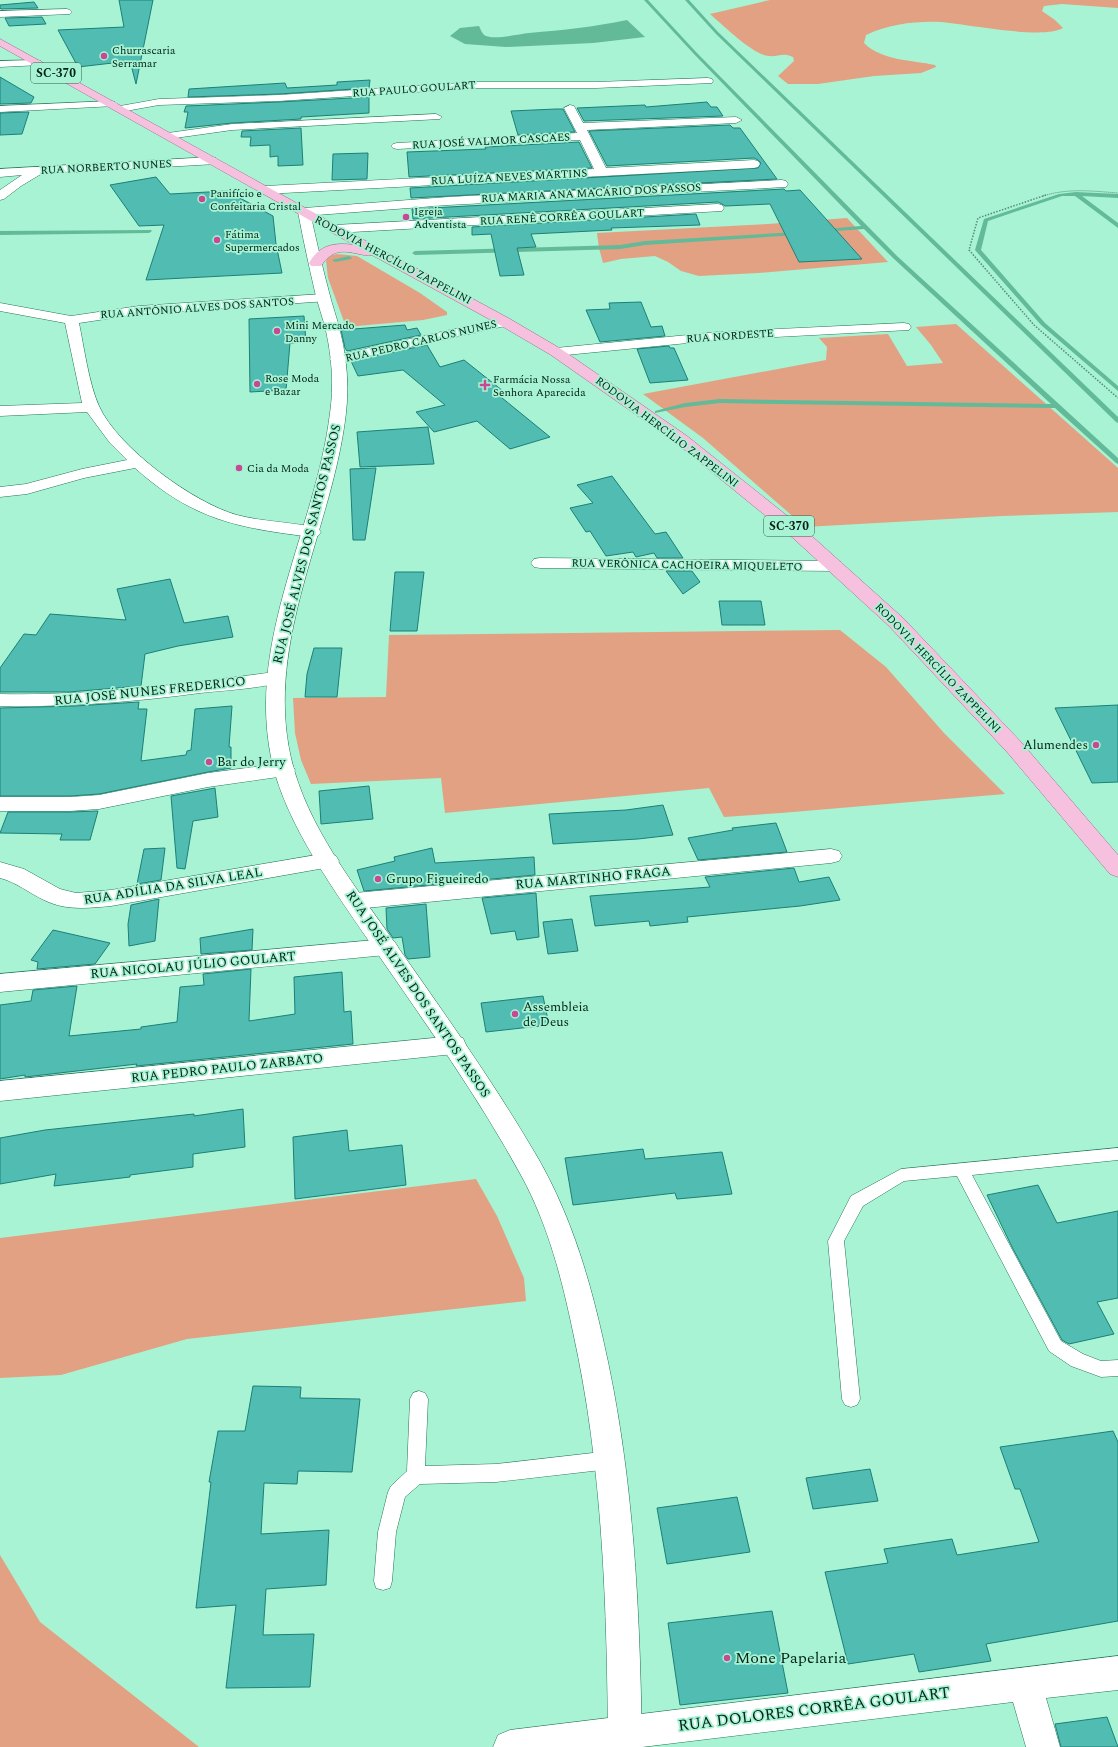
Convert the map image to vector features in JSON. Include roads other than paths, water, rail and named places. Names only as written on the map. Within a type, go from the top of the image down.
[{"type":"main road","name":"RODOVIA HERCÍLIO ZAPPELINI","points":[[1,43],[330,227],[505,322],[556,352],[638,408],[718,467],[799,534],[896,622],[1014,747],[1118,868]]},
{"type":"main road","points":[[316,263],[316,251],[322,245],[333,242],[360,243]]},
{"type":"main road","points":[[316,263],[318,256],[322,252],[338,249],[365,251],[394,262]]},
{"type":"street","points":[[0,14],[67,12]]},
{"type":"street","points":[[0,64],[37,63]]},
{"type":"street","name":"RUA PAULO GOULART","points":[[0,109],[115,107],[159,102],[279,98],[475,85],[596,85],[708,81]]},
{"type":"street","points":[[570,108],[602,172]]},
{"type":"street","points":[[168,136],[232,127],[436,117]]},
{"type":"street","name":"RUA JOSÉ VALMOR CASCAES","points":[[397,146],[736,120]]},
{"type":"street","name":"RUA NORBERTO NUNES","points":[[0,173],[212,161]]},
{"type":"street","name":"RUA LUÍZA NEVES MARTINS","points":[[265,190],[754,164]]},
{"type":"street","points":[[0,196],[17,183],[39,171]]},
{"type":"street","name":"RUA MARIA ANA MACÁRIO DOS PASSOS","points":[[304,212],[448,201],[782,184]]},
{"type":"street","name":"RUA RENÊ CORRÊA GOULART","points":[[330,227],[718,208]]},
{"type":"street","name":"RUA JOSÉ ALVES DOS SANTOS PASSOS","points":[[304,212],[323,298],[335,339],[339,374],[338,415],[333,444],[312,532],[285,625],[275,678],[276,725],[280,751],[290,790],[312,834],[328,861],[454,1045],[514,1140],[541,1186],[562,1238],[575,1279],[590,1339],[610,1460],[620,1590],[625,1739]]},
{"type":"street","points":[[312,244],[330,227]]},
{"type":"street","name":"RUA ANTÔNIO ALVES DOS SANTOS","points":[[0,307],[70,320],[139,310],[323,298]]},
{"type":"street","points":[[70,320],[91,407],[104,426],[137,463],[181,495],[219,515],[247,523],[312,532]]},
{"type":"street","name":"RUA PEDRO CARLOS NUNES","points":[[337,359],[505,322]]},
{"type":"street","name":"RUA NORDESTE","points":[[556,352],[718,336],[904,327]]},
{"type":"street","points":[[0,411],[91,407]]},
{"type":"street","points":[[0,492],[27,489],[82,474],[137,463]]},
{"type":"street","name":"RUA VERÔNICA CACHOEIRA MIQUELETO","points":[[540,564],[835,566]]},
{"type":"street","name":"RUA JOSÉ NUNES FREDERICO","points":[[0,700],[69,700],[114,697],[275,678]]},
{"type":"street","points":[[0,804],[70,804],[99,802],[195,782],[284,770]]},
{"type":"street","name":"RUA MARTINHO FRAGA","points":[[355,900],[831,856]]},
{"type":"street","name":"RUA ADÍLIA DA SILVA LEAL","points":[[0,870],[16,874],[53,895],[76,901],[111,898],[328,861]]},
{"type":"street","name":"RUA NICOLAU JÚLIO GOULART","points":[[0,983],[386,947]]},
{"type":"street","name":"RUA PEDRO PAULO ZARBATO","points":[[0,1091],[454,1045]]},
{"type":"street","name":"RUA DOLORES CORRÊA GOULART","points":[[510,1747],[625,1739],[1025,1684],[1118,1673]]},
{"type":"street","points":[[1025,1684],[1043,1747]]},
{"type":"lane","points":[[851,1399],[836,1241],[857,1201],[901,1176],[1118,1154]]},
{"type":"lane","points":[[962,1170],[1056,1346],[1077,1360],[1089,1365],[1101,1369],[1118,1368]]},
{"type":"lane","points":[[416,1475],[419,1399]]},
{"type":"lane","points":[[383,1581],[387,1532],[397,1492],[416,1475],[496,1473],[610,1460]]},
{"type":"waterway","points":[[646,0],[695,53],[895,257],[1118,462]]},
{"type":"waterway","points":[[687,0],[717,33],[1118,421]]},
{"type":"waterway","points":[[1076,194],[1118,196]]},
{"type":"waterway","points":[[1076,194],[1118,226]]},
{"type":"waterway","points":[[1076,194],[1061,195],[986,220],[978,250],[1043,324],[1118,389]]},
{"type":"waterway","points":[[825,231],[865,227]]},
{"type":"waterway","points":[[0,233],[149,231]]},
{"type":"waterway","points":[[415,253],[620,247],[645,243],[796,234]]},
{"type":"waterway","points":[[335,260],[349,258]]},
{"type":"waterway","points":[[657,412],[685,405],[720,401],[1056,406]]},
{"type":"place","name":"Churrascaria Serramar","points":[[104,56]]},
{"type":"place","name":"Panifício e Confeitaria Cristal","points":[[202,199]]},
{"type":"place","name":"Igreja Adventista","points":[[406,217]]},
{"type":"place","name":"Fátima Supermercados","points":[[217,240]]},
{"type":"place","name":"Mini Mercado Danny","points":[[277,331]]},
{"type":"place","name":"Rose Moda e Bazar","points":[[257,384]]},
{"type":"place","name":"Farmácia Nossa Senhora Aparecida","points":[[485,385]]},
{"type":"place","name":"Cia da Moda","points":[[239,468]]},
{"type":"place","name":"Alumendes","points":[[1096,745]]},
{"type":"place","name":"Bar do Jerry","points":[[209,762]]},
{"type":"place","name":"Grupo Figueiredo","points":[[378,879]]},
{"type":"place","name":"Assembleia de Deus","points":[[515,1014]]},
{"type":"place","name":"Mone Papelaria","points":[[727,1658]]}]
